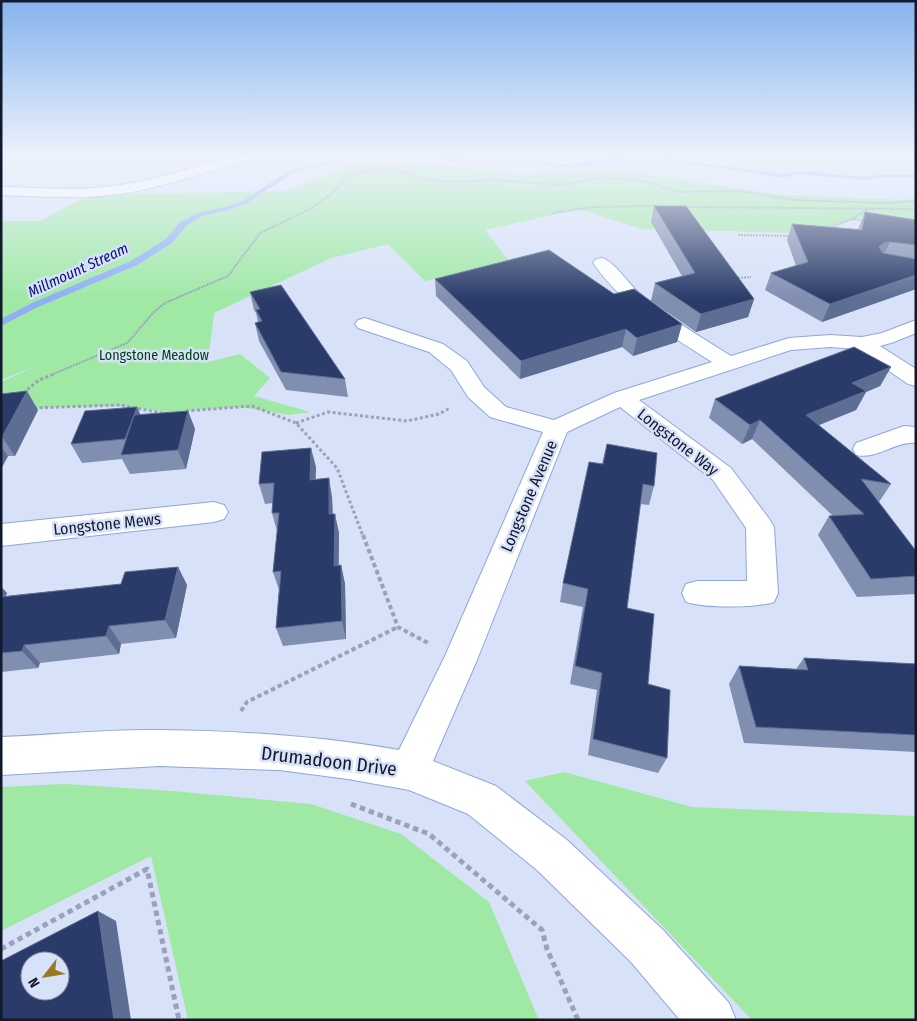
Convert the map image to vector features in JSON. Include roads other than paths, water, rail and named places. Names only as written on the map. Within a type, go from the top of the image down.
[{"type":"street","points":[[602,263],[617,284],[648,312],[730,364]]},
{"type":"street","points":[[365,324],[436,348],[459,366],[476,392],[498,412],[558,428]]},
{"type":"street","name":"Longstone Avenue","points":[[408,771],[460,660],[558,428],[579,416],[622,398],[789,344],[830,341],[862,342],[887,338],[916,326]]},
{"type":"street","points":[[862,342],[916,379]]},
{"type":"street","name":"Longstone Way","points":[[622,398],[722,474],[760,527],[763,593],[697,593]]},
{"type":"street","points":[[865,449],[904,434],[916,435]]},
{"type":"street","name":"Longstone Mews","points":[[1,535],[214,512]]},
{"type":"street","name":"Drumadoon Drive","points":[[1,756],[159,748],[280,752],[339,759],[408,771],[482,800],[552,855],[647,946],[712,1020]]},
{"type":"waterway","name":"Millmount Stream","points":[[1,323],[35,305],[134,263],[169,241],[183,224],[200,214],[227,209],[241,204]]},
{"type":"park label","name":"Longstone Meadow","points":[[154,355]]}]
